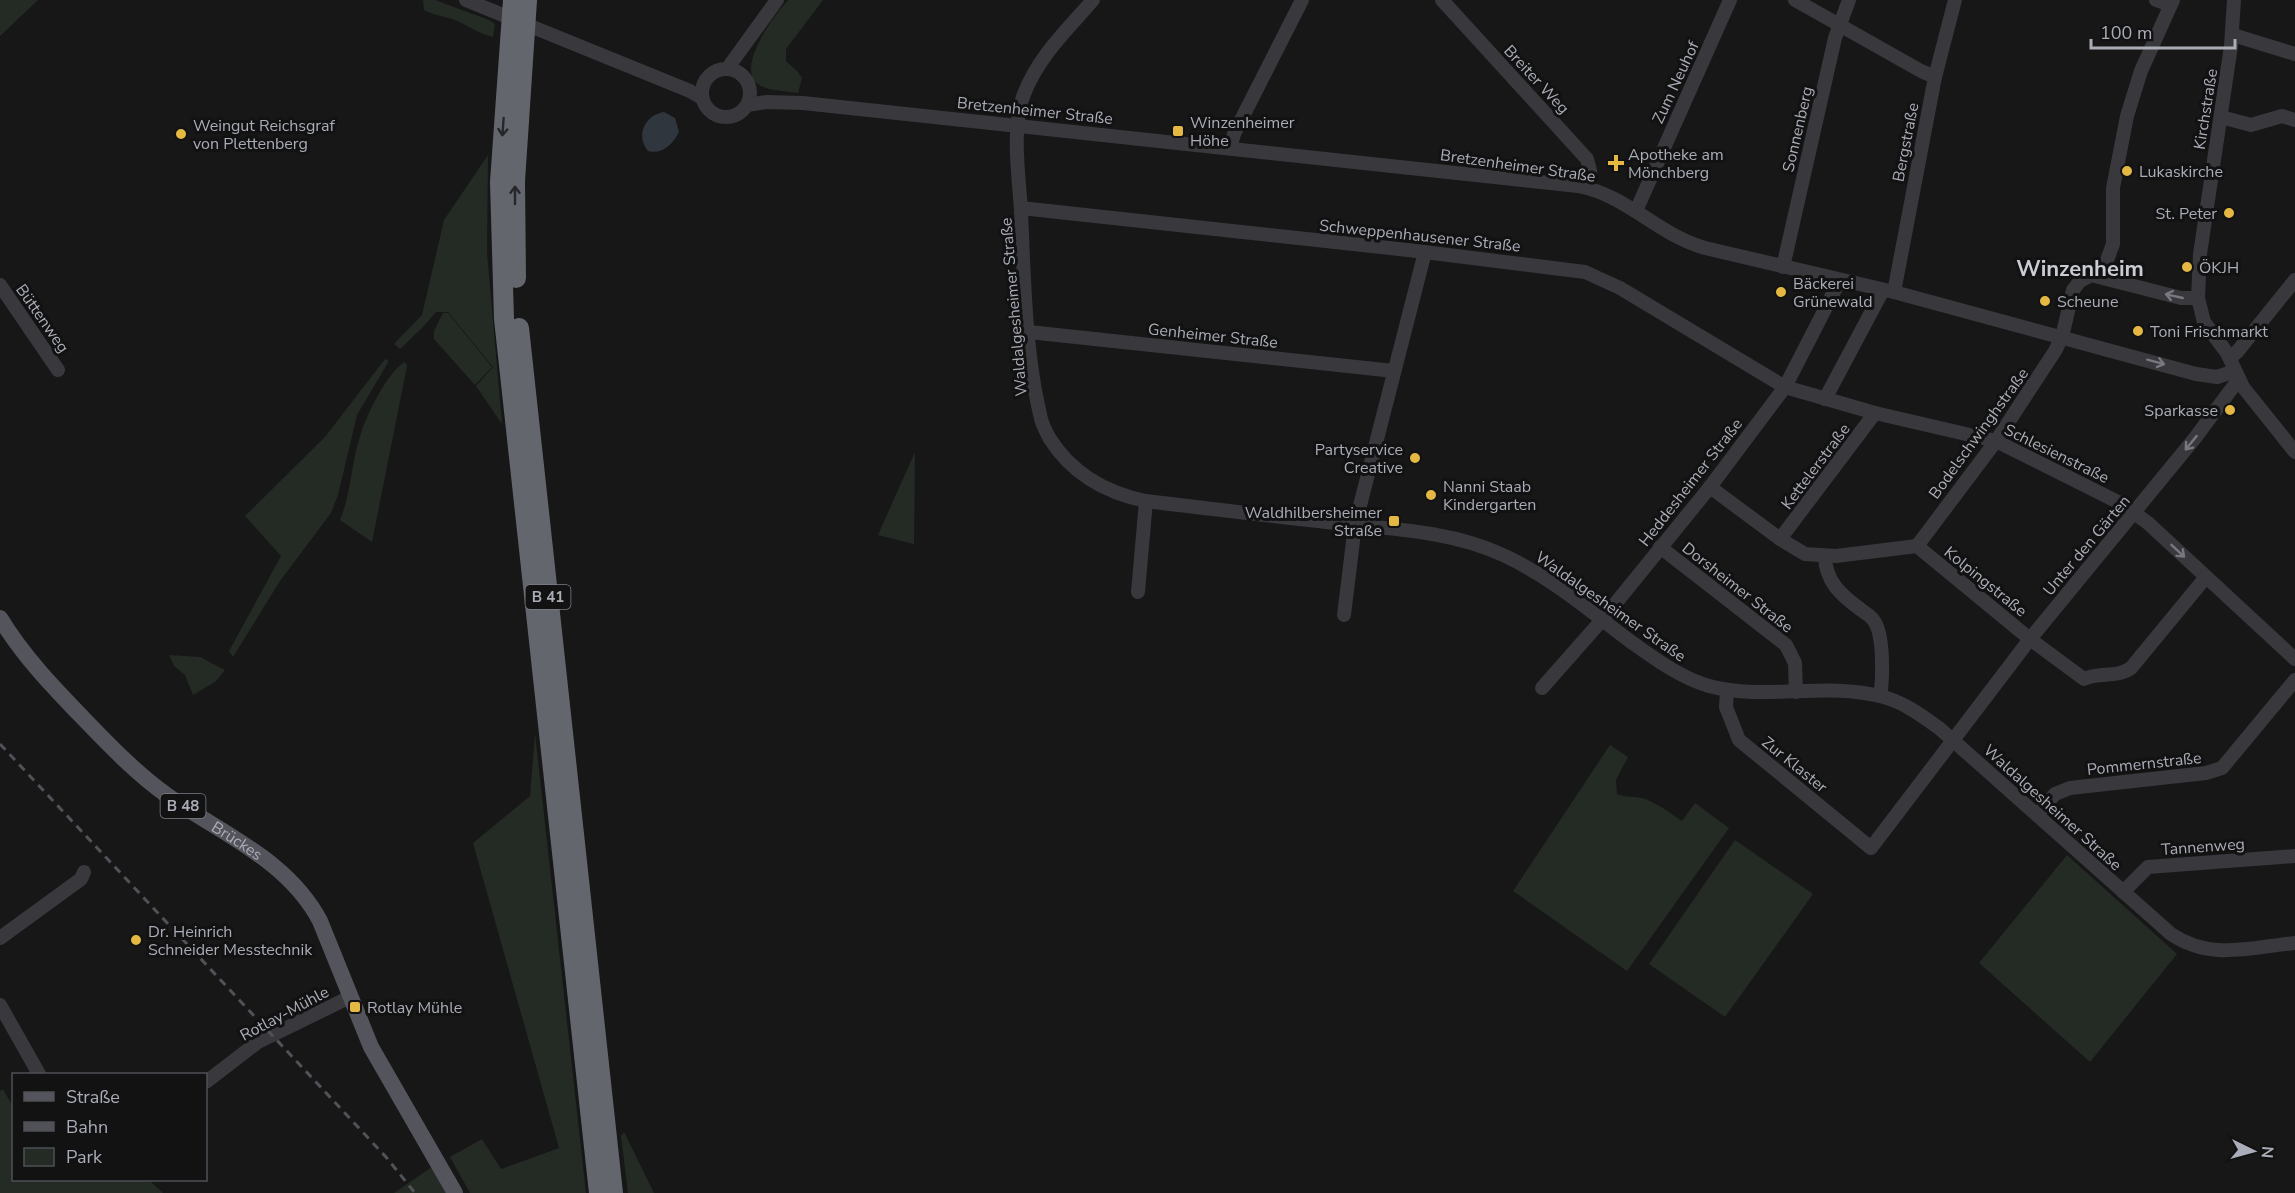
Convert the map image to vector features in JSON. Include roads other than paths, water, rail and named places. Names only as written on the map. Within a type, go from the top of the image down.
[{"type":"highway","name":"B 41","points":[[513,0],[500,182],[504,319],[599,1193]]},
{"type":"highway","name":"B 41","points":[[527,0],[514,181],[514,252],[518,317],[613,1193]]},
{"type":"main road","name":"Brückes","points":[[0,618],[36,669],[123,757],[166,795],[253,850],[286,875],[317,914],[371,1047],[455,1193]]},
{"type":"street","points":[[466,0],[702,98]]},
{"type":"street","points":[[727,69],[777,0]]},
{"type":"street","name":"Waldalgesheimer Straße","points":[[1093,0],[1042,58],[1023,96],[1017,124],[1029,332],[1035,392],[1040,417],[1049,438],[1077,471],[1107,490],[1146,501],[1432,534],[1483,546],[1531,570],[1676,672],[1707,685],[1727,690],[1754,692],[1846,690],[1880,696],[1909,708],[1953,741],[2171,934],[2192,946],[2222,951],[2295,943]]},
{"type":"street","points":[[1230,148],[1234,134],[1302,0]]},
{"type":"street","name":"Breiter Weg","points":[[1442,0],[1587,159],[1590,170],[1588,188]]},
{"type":"street","name":"Zum Neuhof","points":[[1636,211],[1730,0]]},
{"type":"street","points":[[1795,0],[1935,77]]},
{"type":"street","name":"Sonnenberg","points":[[1783,267],[1839,24],[1849,0]]},
{"type":"street","name":"Bergstraße","points":[[1825,399],[1888,291],[1935,77],[1955,0]]},
{"type":"street","points":[[2156,0],[2172,3],[2140,71],[2123,132],[2113,188],[2113,244],[2101,276],[2181,298],[2198,298]]},
{"type":"street","name":"Kirchstraße","points":[[2234,0],[2232,35],[2200,254],[2198,298],[2201,314],[2207,327],[2234,369]]},
{"type":"street","points":[[745,80],[749,50],[766,15]]},
{"type":"street","points":[[2232,35],[2295,54]]},
{"type":"street","points":[[727,69],[736,71],[745,80],[750,94],[747,105],[739,113],[724,117],[709,111],[702,98],[702,89],[705,81],[714,72],[727,69]]},
{"type":"street","points":[[660,79],[688,83],[705,81]]},
{"type":"street","name":"Bretzenheimer Straße","points":[[745,80],[761,92],[803,103]]},
{"type":"street","name":"Bretzenheimer Straße","points":[[747,105],[767,102],[803,103],[1017,124],[1588,188],[1620,200],[1662,230],[1694,245],[1888,291],[2212,377],[2222,376],[2234,369]]},
{"type":"street","points":[[2221,117],[2252,125],[2282,116],[2295,120]]},
{"type":"street","name":"Schweppenhausener Straße","points":[[1021,208],[1571,269],[1592,274],[1620,288],[1785,387]]},
{"type":"street","points":[[1344,615],[1355,525],[1425,252]]},
{"type":"street","name":"Bodelschwinghstraße","points":[[1917,546],[1996,441],[2055,351],[2062,337],[2071,295],[2076,286],[2091,275],[2101,276]]},
{"type":"street","name":"Heddesheimer Straße","points":[[1542,688],[1602,620],[1710,487],[1785,387],[1840,280]]},
{"type":"street","name":"Unter den Gärten","points":[[1871,848],[2030,639],[2195,438],[2234,369],[2237,352],[2295,280]]},
{"type":"street","name":"Büttenweg","points":[[0,285],[58,370]]},
{"type":"street","name":"Genheimer Straße","points":[[1029,332],[1394,371]]},
{"type":"street","points":[[2234,369],[2295,452]]},
{"type":"street","name":"Schlesienstraße","points":[[1785,387],[1875,413],[1996,441],[2122,504],[2134,512],[2295,659]]},
{"type":"street","name":"Kettelerstraße","points":[[1780,539],[1875,413]]},
{"type":"street","points":[[1710,487],[1800,552],[1825,557],[1917,546]]},
{"type":"street","points":[[1138,592],[1146,501]]},
{"type":"street","name":"Kolpingstraße","points":[[1917,546],[2030,639],[2084,679],[2125,672],[2206,577]]},
{"type":"street","name":"Dorsheimer Straße","points":[[1660,547],[1786,645],[1795,663],[1796,692]]},
{"type":"street","points":[[1825,557],[1827,575],[1833,585],[1876,623],[1880,642],[1882,677],[1880,696]]},
{"type":"street","name":"Pommernstraße","points":[[2037,814],[2050,798],[2070,788],[2206,773],[2222,768],[2295,680]]},
{"type":"street","name":"Zur Klaster","points":[[1727,690],[1726,707],[1739,740],[1871,848]]},
{"type":"street","name":"Tannenweg","points":[[2123,892],[2148,867],[2295,856]]},
{"type":"street","points":[[0,938],[81,879],[84,872]]},
{"type":"street","name":"Rotlay-Mühle","points":[[207,1081],[258,1042],[350,997]]},
{"type":"street","points":[[0,1005],[38,1073]]},
{"type":"railway","points":[[0,744],[386,1157],[415,1193]]},
{"type":"place","name":"Winzenheimer Höhe","points":[[1178,131]]},
{"type":"place","name":"Weingut Reichsgraf von Plettenberg","points":[[181,134]]},
{"type":"place","name":"Apotheke am Mönchberg","points":[[1616,163]]},
{"type":"place","name":"Lukaskirche","points":[[2127,171]]},
{"type":"place","name":"St. Peter","points":[[2229,213]]},
{"type":"place","name":"ÖKJH","points":[[2187,267]]},
{"type":"place","name":"Bäckerei Grünewald","points":[[1781,292]]},
{"type":"place","name":"Scheune","points":[[2045,301]]},
{"type":"place","name":"Toni Frischmarkt","points":[[2138,331]]},
{"type":"place","name":"Sparkasse","points":[[2230,410]]},
{"type":"place","name":"Partyservice Creative","points":[[1415,458]]},
{"type":"place","name":"Nanni Staab Kindergarten","points":[[1431,495]]},
{"type":"place","name":"Waldhilbersheimer Straße","points":[[1394,521]]},
{"type":"place","name":"Dr. Heinrich Schneider Messtechnik","points":[[136,940]]},
{"type":"place","name":"Rotlay Mühle","points":[[355,1007]]},
{"type":"district","name":"Winzenheim","points":[[2080,268]]}]
